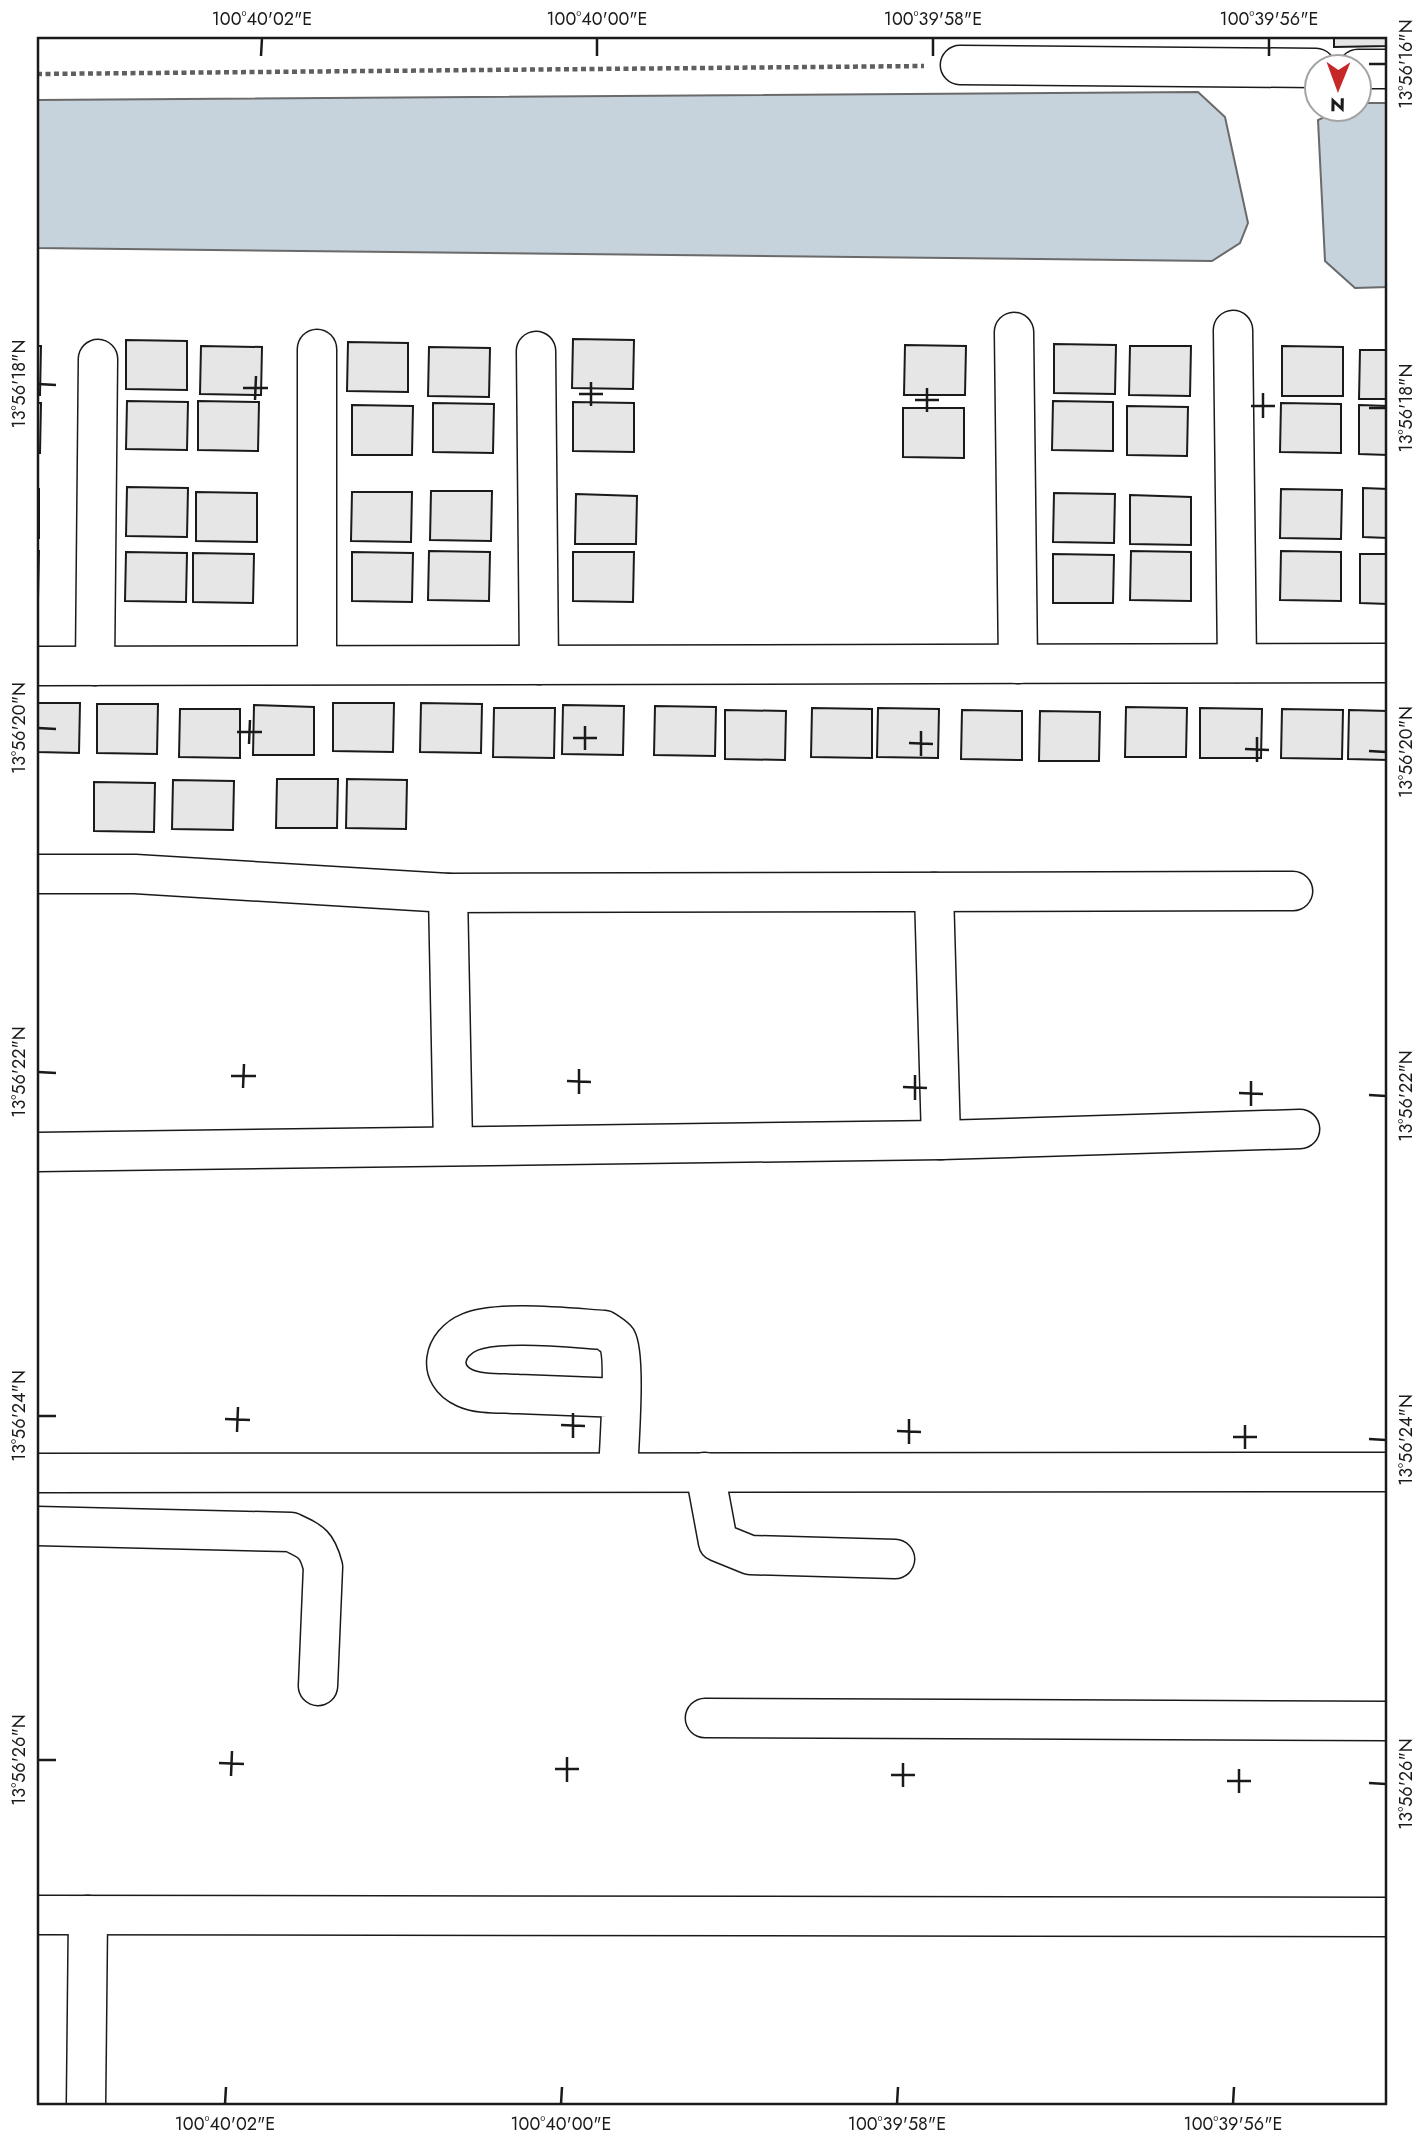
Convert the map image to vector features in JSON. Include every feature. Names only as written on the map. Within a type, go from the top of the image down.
[{"type":"street","points":[[960,65],[1004,51],[1302,67]]},
{"type":"street","points":[[1233,330],[1237,663]]},
{"type":"street","points":[[1014,332],[1018,664]]},
{"type":"street","points":[[317,349],[317,665]]},
{"type":"street","points":[[536,351],[539,665]]},
{"type":"street","points":[[95,666],[98,359]]},
{"type":"street","points":[[37,666],[1388,663]]},
{"type":"street","points":[[37,874],[135,874],[447,893],[1293,891]]},
{"type":"street","points":[[934,892],[941,1140]]},
{"type":"street","points":[[447,893],[453,1145]]},
{"type":"street","points":[[37,1152],[941,1140],[1300,1129]]},
{"type":"street","points":[[618,1472],[621,1398]]},
{"type":"street","points":[[705,1472],[718,1542],[750,1555],[895,1559]]},
{"type":"street","points":[[318,1686],[323,1567],[319,1552],[312,1542],[291,1532],[43,1526],[41,1473],[1388,1472]]},
{"type":"street","points":[[286,1473],[291,1532]]},
{"type":"street","points":[[705,1718],[1388,1721]]},
{"type":"street","points":[[37,1915],[1388,1917]]},
{"type":"street","points":[[86,2106],[88,1915]]},
{"type":"path","points":[[37,74],[960,65]]},
{"type":"shaded area","points":[[1198,92],[1225,117],[1248,223],[1240,243],[1212,261],[37,248],[37,100]]},
{"type":"shaded area","points":[[1372,103],[1388,103],[1388,287],[1355,288],[1325,261],[1318,122],[1372,122]]},
{"type":"building","points":[[1334,37],[1388,37],[1388,46],[1334,47]]},
{"type":"building","points":[[573,339],[634,340],[633,389],[572,388]]},
{"type":"building","points":[[126,340],[187,341],[187,390],[126,389]]},
{"type":"building","points":[[348,342],[408,343],[408,392],[347,391]]},
{"type":"building","points":[[1054,344],[1116,345],[1115,394],[1054,393]]},
{"type":"building","points":[[905,345],[966,346],[965,395],[904,395]]},
{"type":"building","points":[[37,346],[41,346],[40,395],[37,395]]},
{"type":"building","points":[[201,346],[262,347],[261,395],[200,394]]},
{"type":"building","points":[[1130,346],[1191,346],[1190,396],[1129,395]]},
{"type":"building","points":[[1282,346],[1343,347],[1343,396],[1282,396]]},
{"type":"building","points":[[429,347],[490,348],[489,397],[428,396]]},
{"type":"building","points":[[1360,350],[1388,350],[1388,399],[1359,399]]},
{"type":"building","points":[[127,401],[188,402],[187,450],[126,449]]},
{"type":"building","points":[[198,401],[259,402],[258,451],[198,450]]},
{"type":"building","points":[[1053,401],[1113,402],[1113,451],[1052,450]]},
{"type":"building","points":[[573,402],[634,403],[634,452],[573,451]]},
{"type":"building","points":[[37,403],[41,403],[40,453],[37,453]]},
{"type":"building","points":[[433,403],[494,404],[493,453],[433,452]]},
{"type":"building","points":[[1281,403],[1341,404],[1341,453],[1280,452]]},
{"type":"building","points":[[352,405],[413,406],[412,455],[352,455]]},
{"type":"building","points":[[1359,405],[1388,406],[1388,455],[1359,454]]},
{"type":"building","points":[[1127,406],[1188,407],[1187,456],[1127,455]]},
{"type":"building","points":[[903,408],[964,408],[964,458],[903,457]]},
{"type":"building","points":[[127,487],[188,488],[187,537],[126,536]]},
{"type":"building","points":[[1363,488],[1388,489],[1388,538],[1363,537]]},
{"type":"building","points":[[39,489],[39,538],[37,538]]},
{"type":"building","points":[[1281,489],[1342,490],[1341,539],[1280,538]]},
{"type":"building","points":[[431,491],[492,491],[491,541],[430,540]]},
{"type":"building","points":[[196,492],[257,493],[257,542],[196,541]]},
{"type":"building","points":[[352,492],[412,492],[411,542],[351,541]]},
{"type":"building","points":[[1054,493],[1115,494],[1114,543],[1053,542]]},
{"type":"building","points":[[576,494],[637,496],[636,544],[575,544]]},
{"type":"building","points":[[1130,495],[1191,497],[1191,545],[1130,544]]},
{"type":"building","points":[[39,551],[38,600],[37,600]]},
{"type":"building","points":[[429,551],[490,552],[489,601],[428,600]]},
{"type":"building","points":[[1131,551],[1191,552],[1191,601],[1130,600]]},
{"type":"building","points":[[1281,551],[1341,552],[1341,601],[1280,600]]},
{"type":"building","points":[[126,552],[187,553],[186,602],[125,601]]},
{"type":"building","points":[[352,552],[413,553],[412,602],[352,601]]},
{"type":"building","points":[[573,552],[634,552],[633,602],[573,601]]},
{"type":"building","points":[[193,553],[254,554],[253,603],[193,602]]},
{"type":"building","points":[[1053,554],[1114,555],[1113,603],[1053,603]]},
{"type":"building","points":[[1360,554],[1388,554],[1388,604],[1360,603]]},
{"type":"building","points":[[37,703],[80,703],[79,753],[37,752]]},
{"type":"building","points":[[333,703],[394,703],[393,752],[333,751]]},
{"type":"building","points":[[421,703],[482,704],[481,753],[420,752]]},
{"type":"building","points":[[97,704],[158,704],[157,754],[97,753]]},
{"type":"building","points":[[254,705],[314,707],[314,755],[253,755]]},
{"type":"building","points":[[563,705],[624,706],[623,755],[562,754]]},
{"type":"building","points":[[655,706],[716,707],[715,756],[654,755]]},
{"type":"building","points":[[1126,707],[1187,708],[1186,757],[1125,757]]},
{"type":"building","points":[[494,708],[555,708],[554,758],[493,757]]},
{"type":"building","points":[[812,708],[872,709],[872,758],[811,757]]},
{"type":"building","points":[[878,708],[939,709],[938,758],[877,757]]},
{"type":"building","points":[[1200,708],[1262,709],[1261,758],[1200,758]]},
{"type":"building","points":[[180,709],[240,709],[240,758],[179,757]]},
{"type":"building","points":[[1282,709],[1343,710],[1342,759],[1281,758]]},
{"type":"building","points":[[725,710],[786,711],[785,760],[725,759]]},
{"type":"building","points":[[962,710],[1022,711],[1022,760],[961,759]]},
{"type":"building","points":[[1349,710],[1388,711],[1388,760],[1348,759]]},
{"type":"building","points":[[1040,711],[1100,712],[1099,761],[1039,761]]},
{"type":"building","points":[[277,779],[338,779],[337,828],[276,828]]},
{"type":"building","points":[[347,779],[407,780],[406,829],[346,828]]},
{"type":"building","points":[[173,780],[234,781],[233,830],[172,829]]},
{"type":"building","points":[[94,782],[155,783],[154,832],[94,831]]}]
